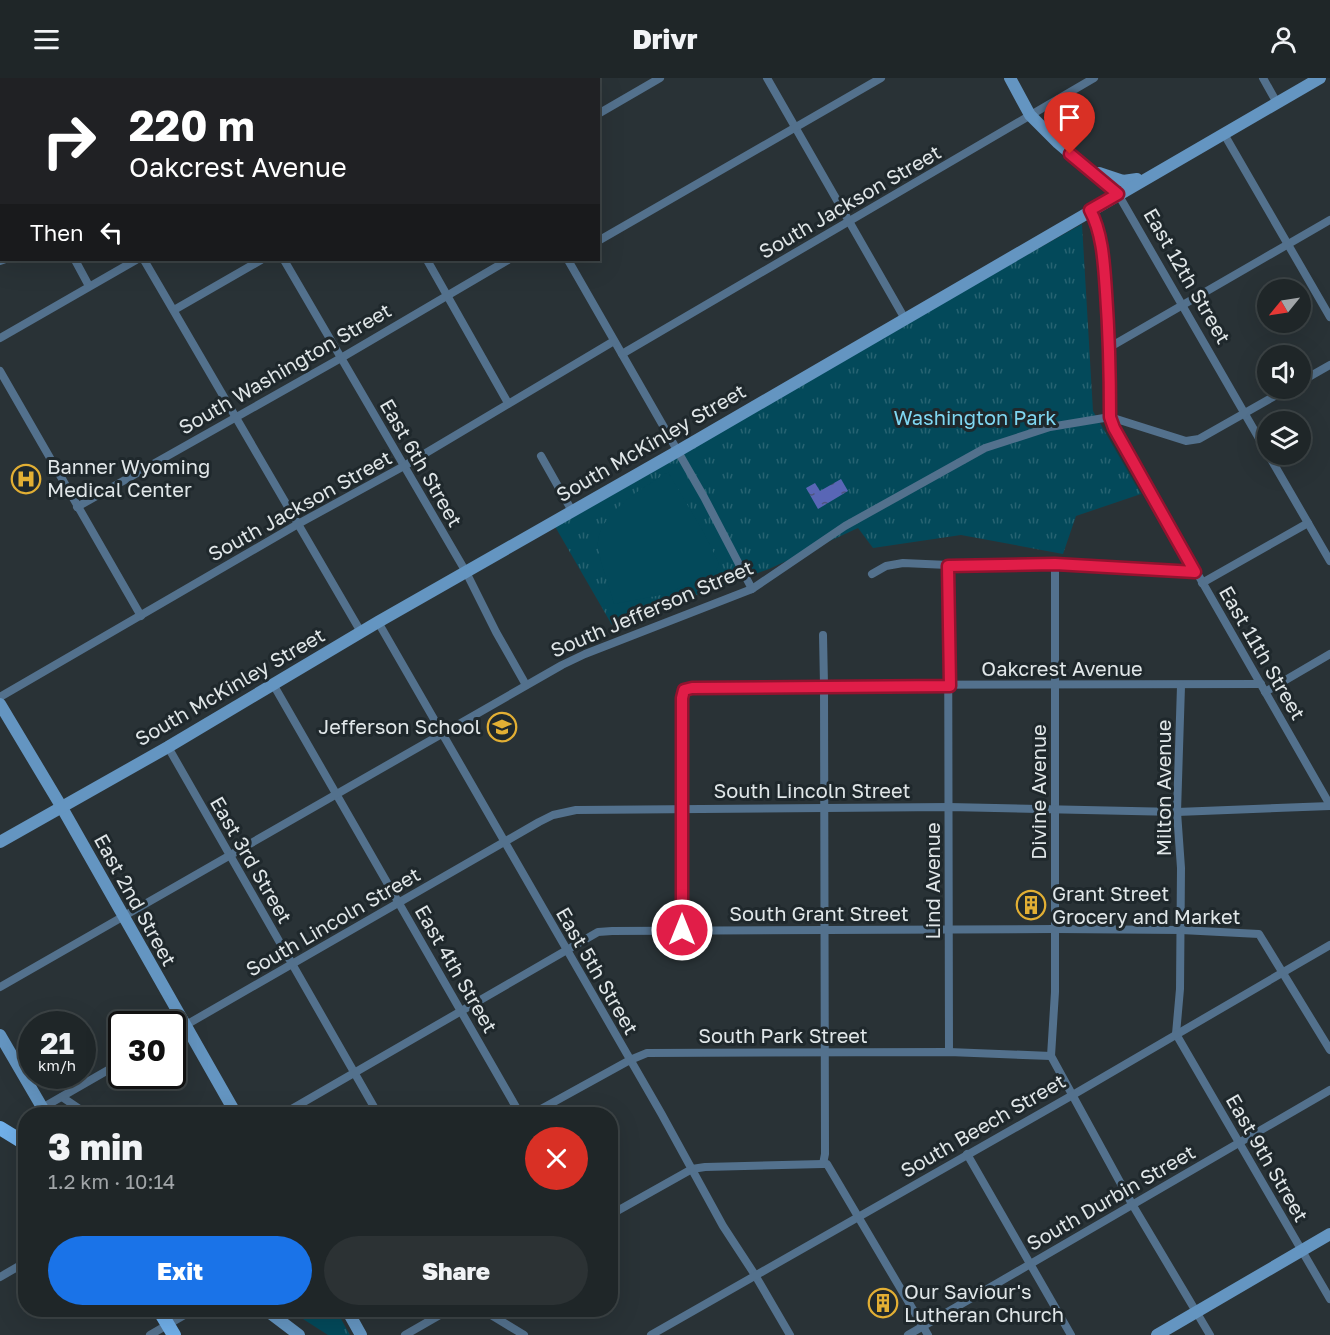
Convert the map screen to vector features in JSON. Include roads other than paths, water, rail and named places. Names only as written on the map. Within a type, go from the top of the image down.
[{"type":"main road","points":[[1,1129],[18,1139]]},
{"type":"main road","points":[[163,1317],[171,1330]]},
{"type":"street","points":[[600,113],[660,78]]},
{"type":"street","points":[[767,78],[905,319]]},
{"type":"street","points":[[600,240],[881,78]]},
{"type":"street","name":"East 12th Street","points":[[1010,78],[1030,115],[1064,149],[1118,194],[1257,436]]},
{"type":"street","name":"South Jackson Street","points":[[622,354],[1094,78]]},
{"type":"street","points":[[1263,78],[1277,103]]},
{"type":"street","name":"South McKinley Street","points":[[0,842],[168,747],[378,622],[678,451],[1144,178],[1320,78]]},
{"type":"street","points":[[1224,134],[1330,318]]},
{"type":"street","points":[[1090,169],[1109,178],[1123,181],[1144,178]]},
{"type":"street","name":"East 11th Street","points":[[1090,210],[1097,222],[1104,271],[1110,347],[1110,417],[1114,428],[1329,802]]},
{"type":"street","points":[[1110,347],[1330,220]]},
{"type":"street","points":[[76,261],[89,286]]},
{"type":"street","points":[[0,338],[134,261]]},
{"type":"street","points":[[145,261],[361,632]]},
{"type":"street","points":[[174,310],[259,261]]},
{"type":"street","name":"East 6th Street","points":[[285,261],[466,572],[526,685]]},
{"type":"street","points":[[428,261],[508,403]]},
{"type":"street","name":"South Washington Street","points":[[77,507],[341,358],[506,261]]},
{"type":"street","points":[[569,261],[704,497],[752,589]]},
{"type":"street","name":"South Jackson Street","points":[[0,698],[298,524],[404,466],[614,341]]},
{"type":"street","points":[[1311,376],[1330,365]]},
{"type":"street","points":[[0,371],[141,616]]},
{"type":"street","points":[[1110,417],[1186,441],[1199,439],[1270,399]]},
{"type":"street","name":"South Jefferson Street","points":[[0,987],[526,685],[585,654],[752,589],[845,526],[985,448],[1050,427],[1110,417]]},
{"type":"street","points":[[541,456],[572,511]]},
{"type":"street","name":"East 12th Street","points":[[1274,465],[1330,561]]},
{"type":"street","points":[[1202,583],[1308,523]]},
{"type":"street","points":[[872,574],[886,566],[903,563],[948,566],[1055,564],[1195,572]]},
{"type":"street","name":"Divine Avenue","points":[[1051,1056],[1055,992],[1055,564]]},
{"type":"street","name":"Lind Avenue","points":[[948,566],[949,1052]]},
{"type":"street","name":"East 5th Street","points":[[378,622],[723,1226],[755,1275],[789,1335]]},
{"type":"street","points":[[823,634],[825,1052],[825,1154],[823,1164]]},
{"type":"street","points":[[1263,688],[1330,654]]},
{"type":"street","name":"East 4th Street","points":[[273,684],[516,1107]]},
{"type":"street","name":"Oakcrest Avenue","points":[[682,808],[682,698],[684,690],[692,688],[824,685],[1263,688]]},
{"type":"street","name":"Milton Avenue","points":[[1176,1034],[1180,989],[1181,930],[1181,868],[1177,812],[1181,686]]},
{"type":"street","name":"East 2nd Street","points":[[0,704],[61,806],[176,1011]]},
{"type":"street","name":"East 3rd Street","points":[[168,747],[374,1107]]},
{"type":"street","name":"South Lincoln Street","points":[[186,1025],[504,843],[553,816],[576,810],[949,807],[1177,812],[1329,802]]},
{"type":"street","points":[[682,808],[682,930]]},
{"type":"street","name":"South Grant Street","points":[[295,1107],[598,932],[1055,929],[1181,930],[1259,934],[1282,973]]},
{"type":"street","name":"South Beech Street","points":[[651,1335],[1071,1096],[1330,945]]},
{"type":"street","points":[[1282,973],[1330,1050]]},
{"type":"street","name":"East 2nd Street","points":[[186,1028],[232,1107]]},
{"type":"street","name":"East 9th Street","points":[[1176,1034],[1330,1299]]},
{"type":"street","points":[[0,1035],[42,1107]]},
{"type":"street","name":"South Park Street","points":[[545,1107],[647,1053],[949,1052],[1051,1056]]},
{"type":"street","points":[[1051,1056],[1132,1204],[1210,1335]]},
{"type":"street","points":[[49,1107],[108,1070]]},
{"type":"street","name":"South Durbin Street","points":[[908,1335],[925,1331],[1030,1263],[1330,1090]]},
{"type":"street","points":[[62,1097],[77,1107]]},
{"type":"street","points":[[967,1154],[1071,1335]]},
{"type":"street","points":[[618,1211],[692,1169],[827,1164],[925,1331]]},
{"type":"street","points":[[1157,1335],[1330,1234]]},
{"type":"street","points":[[0,1277],[18,1267]]},
{"type":"street","points":[[150,1335],[171,1330],[185,1317]]},
{"type":"street","points":[[276,1317],[300,1335]]},
{"type":"street","points":[[351,1317],[362,1335]]},
{"type":"street","points":[[405,1335],[436,1317]]},
{"type":"street","points":[[495,1317],[524,1335]]},
{"type":"street","points":[[503,1317],[509,1325]]},
{"type":"water","points":[[841,479],[848,491],[818,509],[806,488],[815,483],[820,491]]},
{"type":"place","name":"Banner Wyoming Medical Center","points":[[26,479]]},
{"type":"place","name":"Jefferson School","points":[[502,727]]},
{"type":"place","name":"Grant Street Grocery and Market","points":[[1031,905]]},
{"type":"place","name":"Our Saviour's Lutheran Church","points":[[883,1303]]},
{"type":"park label","name":"Washington Park","points":[[975,418]]}]
